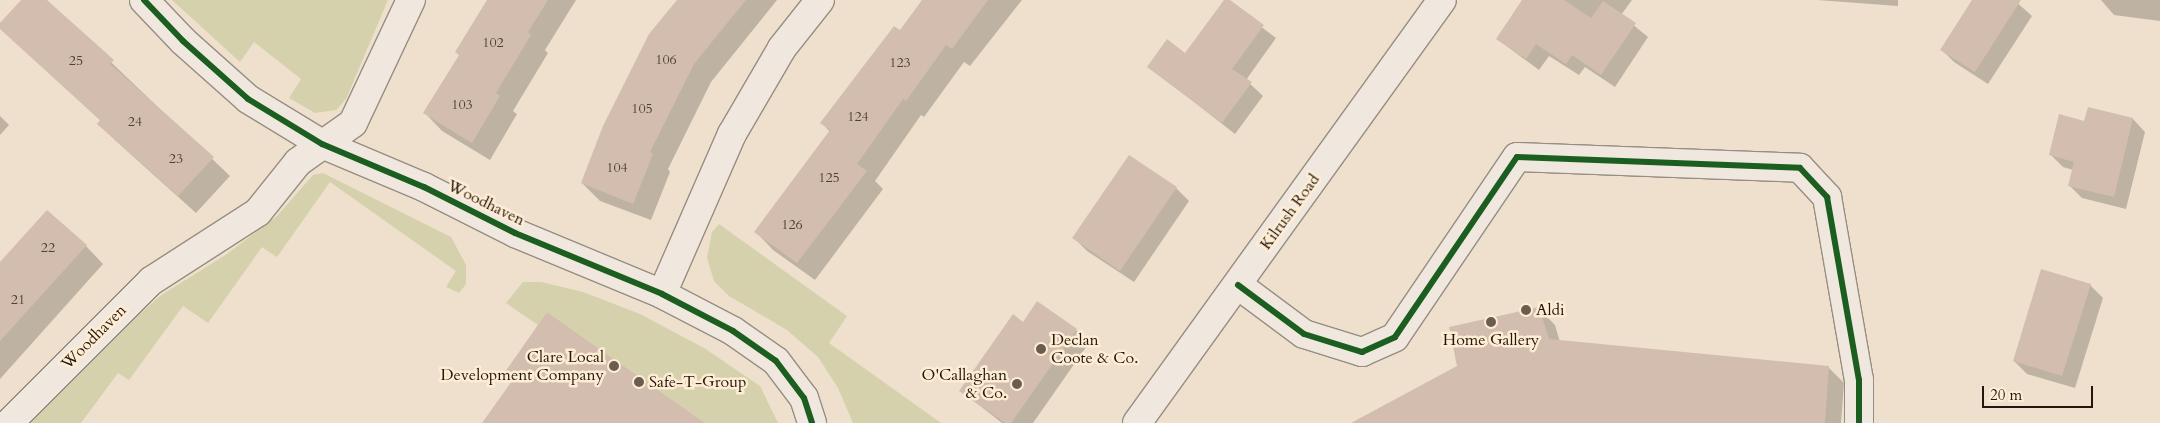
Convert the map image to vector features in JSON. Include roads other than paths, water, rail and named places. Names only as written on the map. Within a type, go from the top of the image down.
[{"type":"street","name":"Woodhaven","points":[[144,0],[183,41],[248,99],[322,144],[424,187],[515,233],[662,294],[733,332],[776,361],[804,398],[812,423]]},
{"type":"street","name":"Woodhaven","points":[[9,423],[152,281],[258,212],[298,162],[353,122],[411,0]]},
{"type":"street","points":[[662,294],[732,134],[782,48],[820,0]]},
{"type":"street","name":"Kilrush Road","points":[[1137,423],[1442,0]]},
{"type":"street","points":[[1238,285],[1304,334],[1362,352],[1394,337],[1517,157],[1800,168],[1827,197],[1859,380],[1859,423]]},
{"type":"place","name":"Aldi","points":[[1526,310]]},
{"type":"place","name":"Home Gallery","points":[[1491,322]]},
{"type":"place","name":"Declan Coote & Co.","points":[[1041,349]]},
{"type":"place","name":"Clare Local Development Company","points":[[614,366]]},
{"type":"place","name":"Safe-T-Group","points":[[639,382]]},
{"type":"place","name":"O'Callaghan & Co.","points":[[1017,384]]}]
